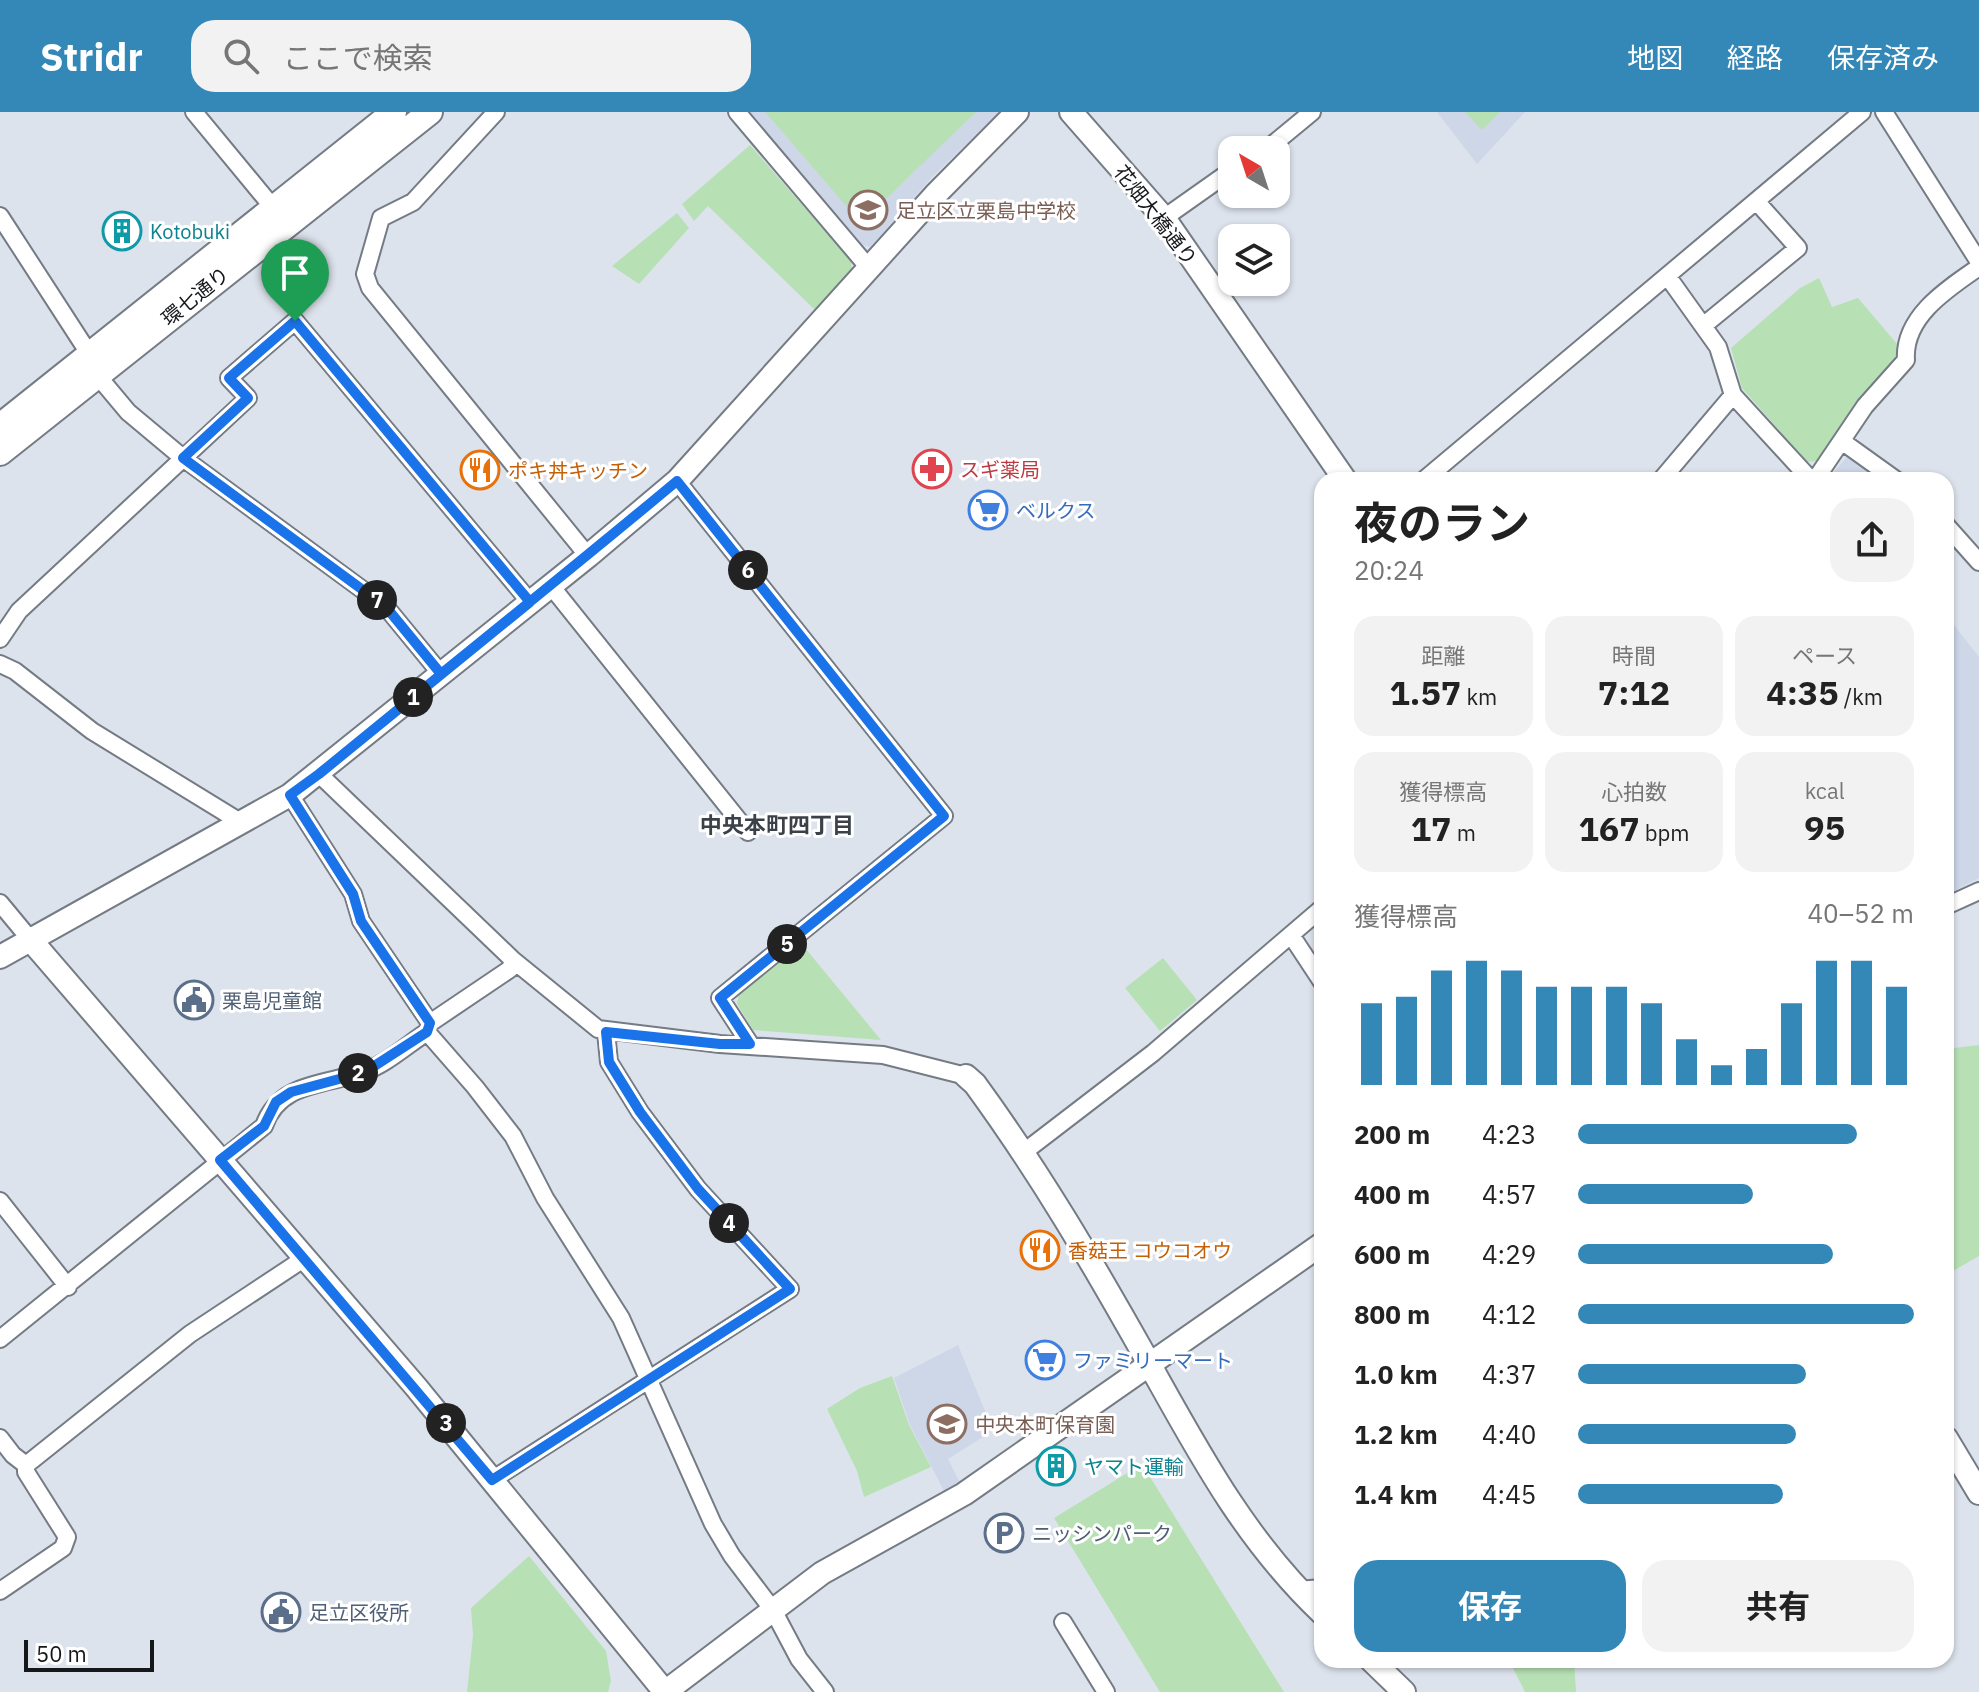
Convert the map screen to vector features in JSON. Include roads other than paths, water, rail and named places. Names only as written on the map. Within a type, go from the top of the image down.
[{"type":"main road","name":"環七通り","points":[[0,453],[94,365],[280,216],[394,112]]},
{"type":"main road","name":"環七通り","points":[[280,216],[430,112]]},
{"type":"main road","name":"環七通り","points":[[0,426],[94,365]]},
{"type":"street","points":[[194,112],[280,216]]},
{"type":"street","points":[[496,112],[413,202],[381,218],[365,274],[370,288],[588,556]]},
{"type":"street","points":[[737,112],[869,268]]},
{"type":"street","points":[[0,957],[29,938],[290,795],[588,556],[677,481],[869,268],[1017,112]]},
{"type":"street","name":"花畑大橋通り","points":[[1071,112],[1164,218],[1339,472]]},
{"type":"street","points":[[1283,136],[1312,112]]},
{"type":"street","points":[[1434,472],[1862,112]]},
{"type":"street","points":[[1819,472],[1865,406],[1906,360],[1905,345],[1914,325],[1977,256],[1884,112]]},
{"type":"street","points":[[1164,218],[1218,180]]},
{"type":"street","points":[[1703,326],[1798,248],[1757,202]]},
{"type":"street","points":[[0,216],[94,365],[128,412],[183,458],[386,607],[441,674]]},
{"type":"street","points":[[1668,277],[1718,347],[1733,395],[1805,472]]},
{"type":"street","points":[[0,639],[19,611],[248,398],[229,378],[295,321],[530,602]]},
{"type":"street","points":[[1668,472],[1733,395]]},
{"type":"street","points":[[1843,442],[1885,472]]},
{"type":"street","points":[[677,481],[944,816],[720,998],[750,1044]]},
{"type":"street","points":[[1954,534],[1979,562]]},
{"type":"street","points":[[551,586],[748,832]]},
{"type":"street","points":[[0,664],[15,671],[92,731],[242,823]]},
{"type":"street","points":[[319,774],[513,960],[606,1032],[720,1044],[883,1055],[966,1076],[1056,1198],[1199,1457],[1276,1568],[1314,1605]]},
{"type":"street","points":[[290,795],[353,894],[361,921],[428,1027],[513,1136],[545,1198],[621,1318],[713,1524],[732,1556],[773,1610],[799,1659],[825,1692]]},
{"type":"street","points":[[1954,902],[1979,891]]},
{"type":"street","points":[[0,903],[305,1258],[665,1692],[822,1573],[964,1494],[1314,1250]]},
{"type":"street","points":[[1024,1152],[1153,1053],[1314,915]]},
{"type":"street","points":[[1291,935],[1314,970]]},
{"type":"street","points":[[0,1339],[264,1126],[276,1102],[291,1092],[365,1072],[510,969],[513,960]]},
{"type":"street","points":[[492,1480],[790,1289],[698,1189],[640,1112],[609,1062],[606,1032]]},
{"type":"street","points":[[0,1201],[68,1287]]},
{"type":"street","points":[[26,1465],[190,1334],[305,1258]]},
{"type":"street","points":[[0,1438],[13,1455],[26,1465]]},
{"type":"street","points":[[1954,1451],[1979,1493]]},
{"type":"street","points":[[0,1591],[63,1548],[67,1537],[26,1472],[26,1465]]},
{"type":"street","points":[[1298,1590],[1314,1589]]},
{"type":"street","points":[[1063,1622],[1106,1692]]},
{"type":"street","points":[[1379,1668],[1404,1692]]},
{"type":"place","name":"足立区立栗島中学校","points":[[868,210]]},
{"type":"place","name":"Kotobuki","points":[[122,231]]},
{"type":"place","name":"スギ薬局","points":[[932,469]]},
{"type":"place","name":"ポキ丼キッチン","points":[[480,470]]},
{"type":"place","name":"ベルクス","points":[[988,510]]},
{"type":"place","name":"栗島児童館","points":[[194,1000]]},
{"type":"place","name":"香菇王 コウコオウ","points":[[1040,1250]]},
{"type":"place","name":"ファミリーマート","points":[[1045,1360]]},
{"type":"place","name":"中央本町保育園","points":[[947,1424]]},
{"type":"place","name":"ヤマト運輸","points":[[1056,1466]]},
{"type":"place","name":"ニッシンパーク","points":[[1004,1533]]},
{"type":"place","name":"足立区役所","points":[[281,1612]]},
{"type":"district","name":"中央本町四丁目","points":[[777,824]]}]
